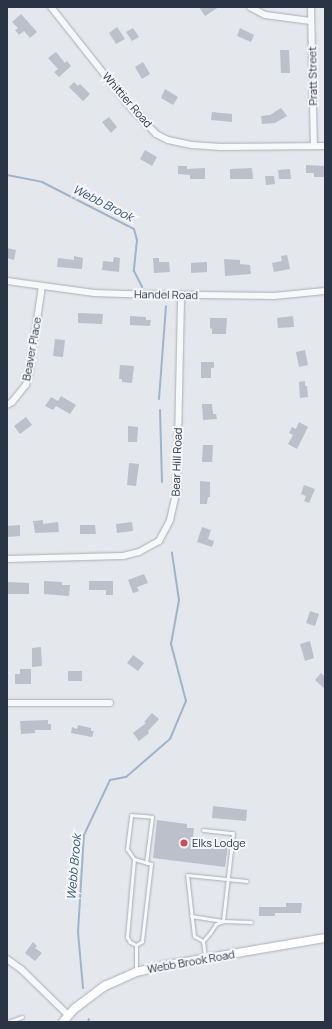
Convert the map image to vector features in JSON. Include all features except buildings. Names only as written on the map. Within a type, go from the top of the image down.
[{"type":"street","name":"Whittier Road","points":[[51,7],[131,108],[156,134],[168,140],[192,145],[221,147],[325,146]]},
{"type":"street","points":[[250,7],[264,15],[312,21]]},
{"type":"street","name":"Pratt Street","points":[[311,7],[314,146]]},
{"type":"street","name":"Handel Road","points":[[7,280],[94,293],[274,296],[325,291]]},
{"type":"street","name":"Beaver Place","points":[[7,405],[23,389],[30,374],[42,286]]},
{"type":"street","name":"Bear Hill Road","points":[[7,559],[123,556],[139,552],[159,541],[170,520],[177,490],[181,295]]},
{"type":"street","points":[[7,703],[110,703]]},
{"type":"street","name":"Webb Brook Road","points":[[7,959],[21,969],[66,1018],[105,986],[136,972],[325,938]]},
{"type":"lane","points":[[136,945],[130,942],[127,937],[134,859],[127,849],[131,814],[152,817],[146,862]]},
{"type":"lane","points":[[203,830],[233,833],[224,921]]},
{"type":"lane","points":[[134,859],[151,864],[142,941],[136,945]]},
{"type":"lane","points":[[203,941],[194,936],[187,875],[247,881]]},
{"type":"lane","points":[[191,916],[224,921],[251,922]]},
{"type":"lane","points":[[206,959],[203,941],[216,924],[224,921]]},
{"type":"lane","points":[[136,945],[136,972]]},
{"type":"lane","points":[[8,1022],[22,1017]]},
{"type":"waterway","name":"Webb Brook","points":[[7,175],[42,182],[134,229],[137,240],[134,271],[142,287]]},
{"type":"waterway","name":"Webb Brook","points":[[159,399],[166,306]]},
{"type":"waterway","name":"Webb Brook","points":[[160,410],[162,482]]},
{"type":"waterway","name":"Webb Brook","points":[[83,988],[78,932],[84,835],[110,780],[126,777],[170,739],[186,701],[171,644],[179,600],[172,553]]},
{"type":"place","name":"Elks Lodge","points":[[184,843]]}]
